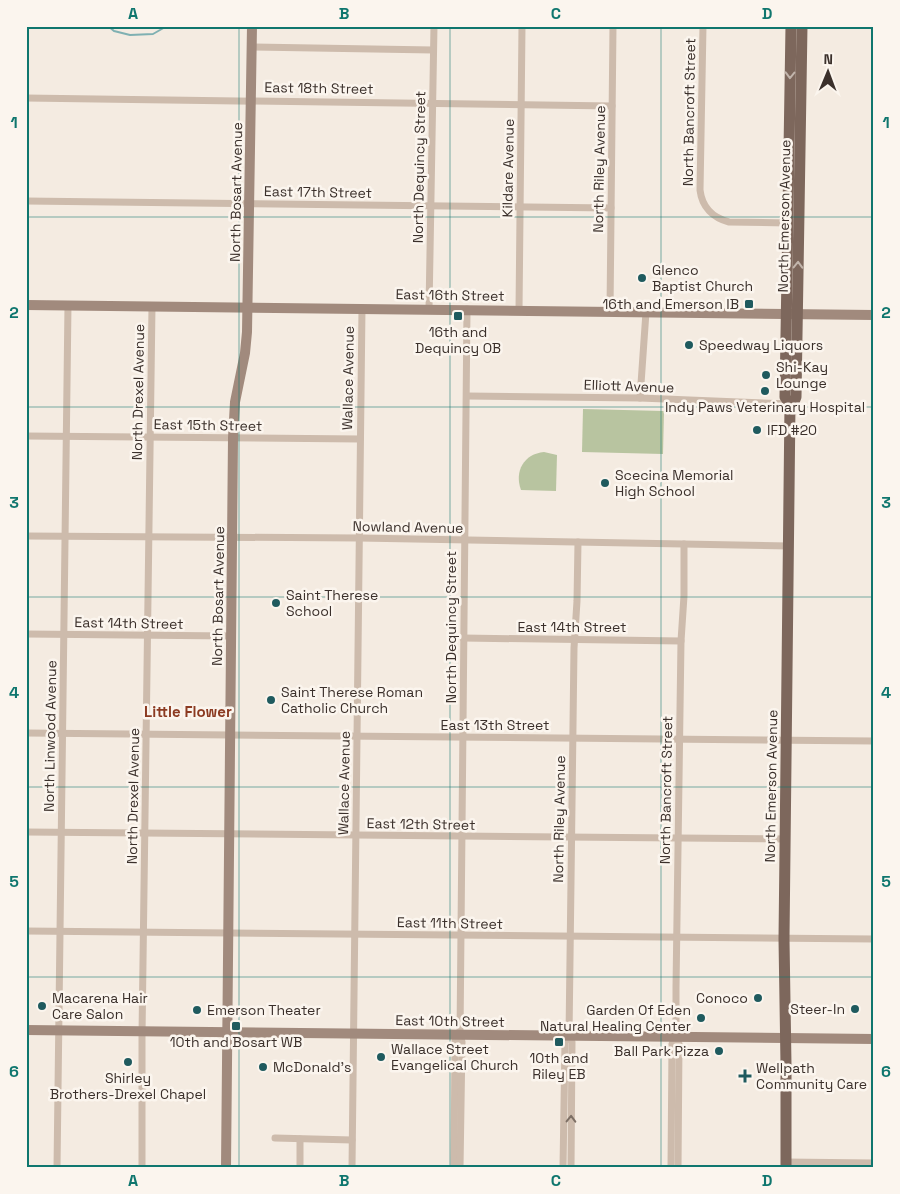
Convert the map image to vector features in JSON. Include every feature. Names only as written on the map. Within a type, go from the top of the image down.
[{"type":"main road","name":"North Bosart Avenue","points":[[226,1168],[233,438],[235,402],[246,348],[248,306],[252,26]]},
{"type":"main road","name":"North Emerson Avenue","points":[[786,1165],[784,939],[788,546],[790,404],[794,402],[796,397],[788,223],[791,26]]},
{"type":"main road","name":"North Emerson Avenue","points":[[792,314],[802,26]]},
{"type":"main road","name":"East 16th Street","points":[[26,305],[248,306],[874,315]]},
{"type":"main road","name":"East 10th Street","points":[[26,1030],[874,1039]]},
{"type":"street","name":"North Dequincy Street","points":[[429,309],[434,26]]},
{"type":"street","name":"Kildare Avenue","points":[[519,310],[522,26]]},
{"type":"street","name":"North Riley Avenue","points":[[610,311],[613,26]]},
{"type":"street","name":"North Bancroft Street","points":[[703,26],[700,190],[705,206],[720,219],[729,222],[788,223]]},
{"type":"street","points":[[252,47],[433,50]]},
{"type":"street","name":"East 18th Street","points":[[26,98],[432,102],[521,106],[612,106]]},
{"type":"street","name":"East 17th Street","points":[[26,201],[611,208]]},
{"type":"street","name":"North Linwood Avenue","points":[[57,1168],[68,305]]},
{"type":"street","name":"North Drexel Avenue","points":[[142,1168],[142,1032],[152,306]]},
{"type":"street","name":"Wallace Avenue","points":[[352,1168],[362,308]]},
{"type":"street","name":"North Dequincy Street","points":[[460,1168],[457,1159],[455,1041],[460,1035],[467,309]]},
{"type":"street","points":[[640,398],[646,312]]},
{"type":"street","name":"Elliott Avenue","points":[[467,396],[640,398],[790,404]]},
{"type":"street","name":"East 15th Street","points":[[26,436],[360,440]]},
{"type":"street","name":"Nowland Avenue","points":[[26,536],[359,538],[788,546]]},
{"type":"street","name":"North Riley Avenue","points":[[567,1164],[565,1042],[569,1036],[572,738],[578,542]]},
{"type":"street","name":"North Bancroft Street","points":[[674,1164],[672,1044],[676,1037],[680,641],[684,596],[684,544]]},
{"type":"street","name":"East 14th Street","points":[[26,634],[231,636]]},
{"type":"street","name":"East 14th Street","points":[[463,638],[680,641]]},
{"type":"street","name":"East 13th Street","points":[[26,733],[874,741]]},
{"type":"street","name":"East 12th Street","points":[[26,832],[785,839]]},
{"type":"street","name":"East 11th Street","points":[[26,931],[874,940]]},
{"type":"street","points":[[275,1138],[352,1140]]},
{"type":"street","points":[[300,1139],[300,1168]]},
{"type":"street","name":"North Dequincy Street","points":[[454,1168],[457,1159]]},
{"type":"street","points":[[786,1165],[874,1163]]},
{"type":"green space","points":[[583,409],[664,411],[663,454],[582,452]]},
{"type":"green space","points":[[544,452],[557,455],[556,491],[521,490],[519,476],[522,465],[531,456]]},
{"type":"waterway","points":[[108,26],[114,31],[130,35],[153,34],[167,26]]},
{"type":"place","name":"Glenco Baptist Church","points":[[642,278]]},
{"type":"place","name":"16th and Emerson IB","points":[[749,304]]},
{"type":"place","name":"16th and Dequincy OB","points":[[458,316]]},
{"type":"place","name":"Speedway Liquors","points":[[689,345]]},
{"type":"place","name":"Shi-Kay Lounge","points":[[766,375]]},
{"type":"place","name":"Indy Paws Veterinary Hospital","points":[[765,391]]},
{"type":"place","name":"IFD #20","points":[[757,430]]},
{"type":"place","name":"Scecina Memorial High School","points":[[605,483]]},
{"type":"place","name":"Saint Therese School","points":[[276,603]]},
{"type":"place","name":"Saint Therese Roman Catholic Church","points":[[271,700]]},
{"type":"place","name":"Conoco","points":[[758,998]]},
{"type":"place","name":"Macarena Hair Care Salon","points":[[42,1006]]},
{"type":"place","name":"Steer-In","points":[[855,1009]]},
{"type":"place","name":"Emerson Theater","points":[[197,1010]]},
{"type":"place","name":"Garden Of Eden Natural Healing Center","points":[[701,1018]]},
{"type":"place","name":"10th and Bosart WB","points":[[236,1026]]},
{"type":"place","name":"10th and Riley EB","points":[[559,1042]]},
{"type":"place","name":"Ball Park Pizza","points":[[719,1051]]},
{"type":"place","name":"Wallace Street Evangelical Church","points":[[381,1057]]},
{"type":"place","name":"Shirley Brothers-Drexel Chapel","points":[[128,1062]]},
{"type":"place","name":"McDonald's","points":[[263,1067]]},
{"type":"place","name":"Wellpath Community Care","points":[[745,1076]]},
{"type":"district","name":"Little Flower","points":[[188,711]]}]
